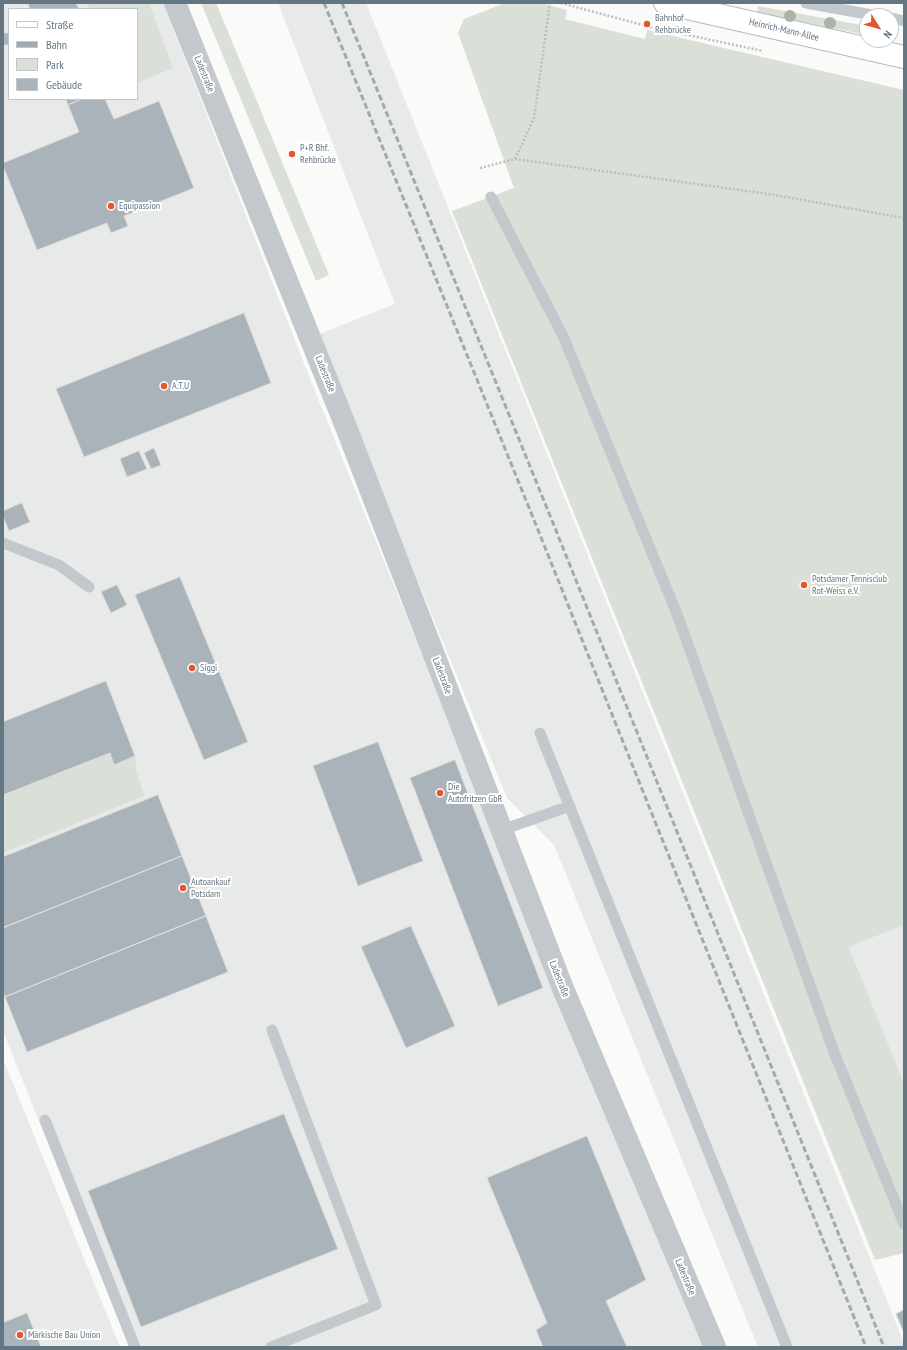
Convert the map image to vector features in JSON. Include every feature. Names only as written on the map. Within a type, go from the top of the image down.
[{"type":"main road","name":"Heinrich-Mann-Allee","points":[[679,4],[904,57]]},
{"type":"street","name":"Ladestraße","points":[[176,3],[339,410],[562,986],[715,1347]]},
{"type":"lane","points":[[806,3],[859,13]]},
{"type":"lane","points":[[491,197],[563,336],[677,614],[834,1052],[904,1224]]},
{"type":"lane","points":[[3,543],[59,565],[89,587]]},
{"type":"lane","points":[[540,733],[787,1347]]},
{"type":"lane","points":[[502,830],[570,806]]},
{"type":"lane","points":[[271,1347],[376,1304],[272,1030]]},
{"type":"lane","points":[[45,1120],[135,1347]]},
{"type":"path","points":[[515,159],[534,118],[550,3]]},
{"type":"path","points":[[480,168],[515,159],[769,194],[904,218]]},
{"type":"shaded area","points":[[3,3],[163,3],[314,389],[704,1347],[129,1347],[3,1031]]},
{"type":"shaded area","points":[[278,3],[366,3],[904,1343],[904,1347],[758,1347],[554,845],[507,798],[317,335],[395,304]]},
{"type":"shaded area","points":[[904,925],[904,1083],[849,947]]},
{"type":"shaded area","points":[[3,1059],[120,1347],[3,1347]]},
{"type":"green space","points":[[87,3],[149,3],[173,68],[138,83],[138,8],[90,8]]},
{"type":"green space","points":[[201,3],[216,3],[329,275],[316,281]]},
{"type":"green space","points":[[505,3],[541,3],[567,10],[565,19],[645,39],[647,30],[904,90],[904,925],[849,947],[904,1083],[904,1253],[875,1260],[452,211],[514,188],[458,33],[464,19]]},
{"type":"green space","points":[[758,6],[859,25],[859,33],[757,13]]},
{"type":"green space","points":[[110,753],[114,764],[135,756],[136,769],[144,796],[3,853],[3,795]]},
{"type":"building","points":[[28,3],[76,3],[78,8],[30,8]]},
{"type":"building","points":[[3,33],[8,33],[8,45],[3,45]]},
{"type":"building","points":[[66,100],[80,100],[68,105]]},
{"type":"building","points":[[80,100],[105,100],[114,119],[159,101],[194,188],[124,216],[128,226],[111,233],[107,223],[37,250],[3,163],[79,132],[68,105]]},
{"type":"building","name":"A.T.U","points":[[244,313],[271,383],[84,457],[56,389]]},
{"type":"building","points":[[154,448],[161,465],[151,469],[144,453]]},
{"type":"building","points":[[139,451],[147,469],[127,477],[120,459]]},
{"type":"building","points":[[22,503],[30,522],[9,531],[3,516],[3,511]]},
{"type":"building","name":"Siggi","points":[[180,577],[248,742],[204,760],[135,595]]},
{"type":"building","points":[[117,585],[127,605],[111,613],[101,592]]},
{"type":"building","points":[[106,681],[135,756],[114,765],[110,753],[3,795],[3,722]]},
{"type":"building","points":[[378,742],[423,861],[358,886],[313,766]]},
{"type":"building","points":[[455,760],[543,988],[498,1006],[410,778]]},
{"type":"building","points":[[158,795],[182,856],[3,928],[3,857]]},
{"type":"building","points":[[182,856],[206,916],[5,997],[3,991],[3,928]]},
{"type":"building","points":[[206,916],[228,972],[27,1052],[5,997]]},
{"type":"building","points":[[411,926],[455,1026],[406,1048],[361,947]]},
{"type":"building","points":[[284,1114],[338,1249],[141,1327],[88,1191]]},
{"type":"building","points":[[587,1136],[646,1280],[606,1301],[627,1347],[543,1347],[536,1330],[547,1323],[487,1178]]},
{"type":"building","points":[[904,1310],[904,1333],[896,1314]]},
{"type":"building","name":"Märkische Bau Union","points":[[27,1313],[41,1347],[3,1347],[3,1323]]},
{"type":"railway","points":[[324,3],[534,520],[866,1347]]},
{"type":"railway","points":[[342,3],[884,1347]]},
{"type":"place","name":"Bahnhof Rehbrücke","points":[[647,24]]},
{"type":"place","name":"P+R Bhf. Rehbrücke","points":[[292,154]]},
{"type":"place","name":"Equipassion","points":[[111,206]]},
{"type":"place","name":"A.T.U","points":[[164,386]]},
{"type":"place","name":"Potsdamer Tennisclub Rot-Weiss e.V.","points":[[804,585]]},
{"type":"place","name":"Siggi","points":[[192,668]]},
{"type":"place","name":"Die Autofritzen GbR","points":[[440,793]]},
{"type":"place","name":"Autoankauf Potsdam","points":[[183,888]]},
{"type":"place","name":"Märkische Bau Union","points":[[20,1335]]}]
